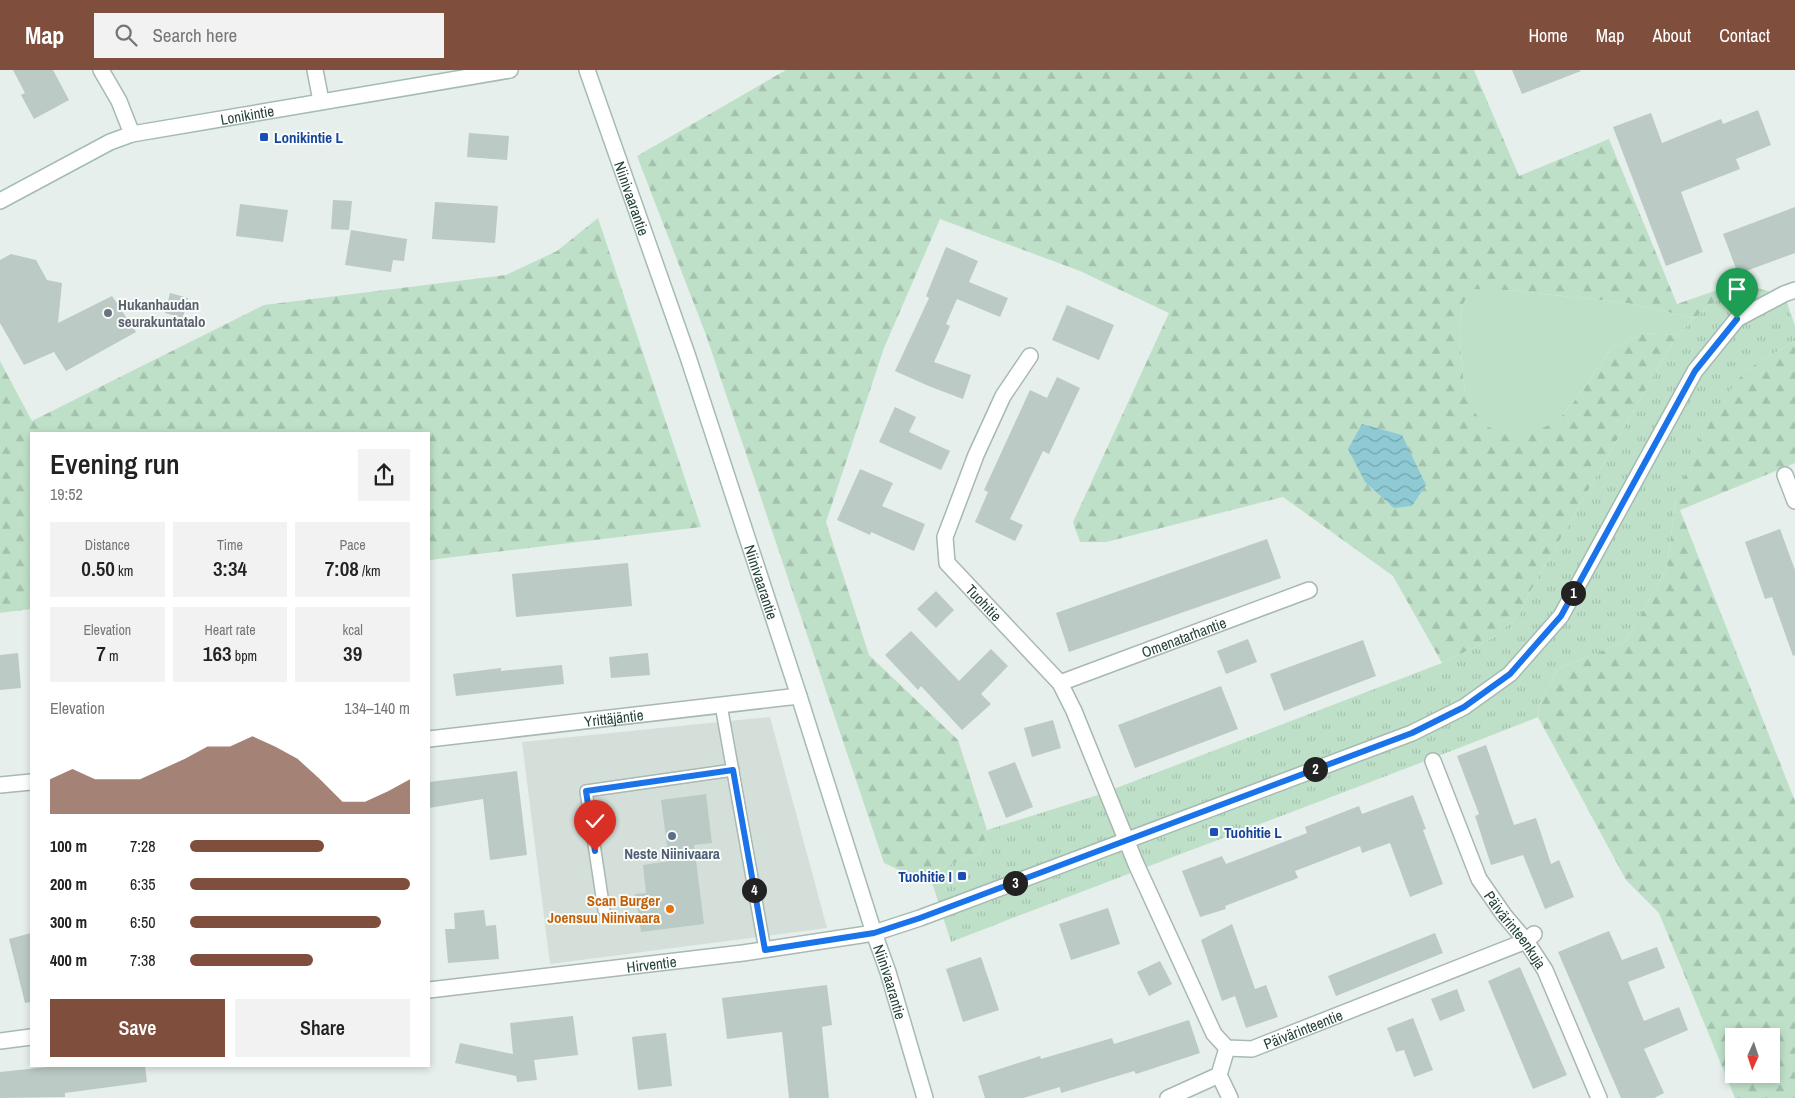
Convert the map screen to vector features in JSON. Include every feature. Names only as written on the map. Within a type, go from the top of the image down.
[{"type":"street","points":[[101,70],[119,101],[132,134]]},
{"type":"street","points":[[316,70],[321,101]]},
{"type":"street","name":"Lonikintie","points":[[0,201],[110,142],[132,134],[510,70]]},
{"type":"street","name":"Niinivaarantie","points":[[587,70],[687,354],[888,972],[926,1098]]},
{"type":"street","name":"Hirventie","points":[[430,990],[765,950],[874,933],[920,918],[1412,733],[1464,707],[1510,674],[1561,616],[1695,371],[1737,319],[1795,290]]},
{"type":"street","name":"Tuohitie","points":[[1030,356],[1003,396],[976,455],[944,538],[947,563],[1060,683],[1074,711],[1126,841]]},
{"type":"street","points":[[1785,476],[1795,501]]},
{"type":"street","name":"Omenatarhantie","points":[[1060,683],[1308,590]]},
{"type":"street","name":"Yrittäjäntie","points":[[430,739],[799,696]]},
{"type":"street","name":"Päivärinteenkuja","points":[[1433,761],[1479,879],[1504,915],[1530,937],[1599,1098]]},
{"type":"street","points":[[0,785],[30,782]]},
{"type":"street","points":[[1126,841],[1214,1034],[1227,1048],[1219,1075],[1230,1098]]},
{"type":"street","name":"Päivärinteentie","points":[[1227,1048],[1252,1049],[1530,937]]},
{"type":"street","points":[[0,1040],[30,1037]]},
{"type":"street","points":[[1168,1098],[1219,1075]]},
{"type":"lane","points":[[721,705],[765,950]]},
{"type":"lane","points":[[604,910],[586,791],[733,770]]},
{"type":"shaded area","points":[[770,717],[827,928],[550,964],[522,742]]},
{"type":"green space","points":[[786,70],[1474,70],[1519,176],[1609,139],[1677,304],[1740,282],[1694,318],[1627,303],[1509,290],[1462,306],[1459,332],[1465,392],[1556,422],[1578,397],[1611,349],[1644,333],[1677,335],[1531,590],[1519,615],[1491,639],[1442,663],[1393,576],[1283,497],[1106,542],[1080,542],[1073,522],[1169,313],[1080,271],[940,219],[884,348],[826,522],[869,655],[958,740],[987,830],[980,853],[929,873],[906,873],[884,863],[706,335],[637,156]]},
{"type":"green space","points":[[598,218],[701,527],[430,560],[430,432],[30,432],[30,609],[0,613],[0,361],[32,421],[264,305],[506,275],[557,251]]},
{"type":"green space","points":[[1740,282],[1785,297],[1795,326],[1795,341],[1746,370],[1676,497],[1667,569],[1626,641],[1558,669],[1539,704],[1538,717],[951,942],[929,873],[980,853],[987,830],[1098,795],[1442,663],[1491,639],[1519,615],[1531,590],[1677,335],[1694,318]]},
{"type":"green space","points":[[1471,289],[1509,290],[1627,303],[1694,318],[1677,335],[1644,333],[1611,349],[1578,397],[1556,422],[1529,434],[1504,434],[1484,425],[1473,410],[1465,392],[1459,332],[1462,306]]},
{"type":"green space","points":[[1795,341],[1795,463],[1680,510],[1795,801],[1795,1098],[1735,1098],[1729,1083],[1780,1083],[1780,1028],[1725,1028],[1725,1074],[1659,913],[1626,880],[1538,717],[1539,704],[1558,669],[1626,641],[1667,569],[1676,497],[1709,417],[1746,370]]},
{"type":"water","points":[[1362,424],[1402,435],[1426,485],[1412,506],[1394,508],[1365,482],[1348,449]]},
{"type":"building","points":[[13,70],[53,70],[69,100],[34,119],[21,95],[25,93]]},
{"type":"building","points":[[1512,70],[1580,70],[1581,71],[1522,94]]},
{"type":"building","points":[[1758,110],[1771,145],[1736,159],[1740,169],[1681,192],[1703,252],[1666,266],[1613,127],[1651,113],[1662,143],[1721,119],[1723,124]]},
{"type":"building","points":[[469,133],[509,136],[507,160],[467,157]]},
{"type":"building","points":[[333,200],[352,201],[349,230],[331,229]]},
{"type":"building","points":[[435,202],[498,206],[495,243],[432,239]]},
{"type":"building","points":[[240,204],[288,210],[283,242],[236,236]]},
{"type":"building","points":[[1795,207],[1795,253],[1738,274],[1723,234]]},
{"type":"building","points":[[351,230],[407,239],[404,261],[393,260],[391,272],[345,265]]},
{"type":"building","points":[[946,247],[978,261],[969,282],[1008,298],[1000,317],[957,299],[946,324],[950,326],[934,362],[971,375],[963,399],[895,371],[929,298],[926,296]]},
{"type":"building","name":"Hukanhaudan seurakuntatalo","points":[[11,254],[36,260],[47,280],[62,283],[58,323],[112,296],[136,332],[66,371],[54,352],[24,365],[0,323],[0,260]]},
{"type":"building","points":[[170,293],[188,298],[183,318],[165,313]]},
{"type":"building","points":[[1067,305],[1114,325],[1099,360],[1052,340]]},
{"type":"building","points":[[1057,377],[1080,388],[1049,454],[1043,451],[1010,519],[1023,525],[1015,541],[975,522],[988,492],[984,490],[1030,390],[1047,398]]},
{"type":"building","points":[[895,407],[916,417],[909,432],[950,451],[941,470],[879,442]]},
{"type":"building","points":[[860,469],[893,483],[882,506],[925,524],[914,551],[871,532],[870,535],[837,520]]},
{"type":"building","points":[[1780,529],[1795,570],[1795,655],[1793,656],[1772,597],[1765,599],[1745,542]]},
{"type":"building","points":[[1267,539],[1281,578],[1069,652],[1056,613]]},
{"type":"building","points":[[628,563],[632,606],[516,617],[512,574]]},
{"type":"building","points":[[936,591],[954,610],[936,628],[917,609]]},
{"type":"building","points":[[911,631],[959,681],[991,649],[1008,666],[981,694],[991,704],[962,730],[921,686],[918,690],[885,655]]},
{"type":"building","points":[[1248,639],[1257,662],[1226,674],[1217,651]]},
{"type":"building","points":[[1363,640],[1376,676],[1284,711],[1270,674]]},
{"type":"building","points":[[18,653],[21,688],[0,690],[0,655]]},
{"type":"building","points":[[648,653],[650,675],[611,678],[609,657]]},
{"type":"building","points":[[562,665],[564,684],[456,696],[453,674],[501,668],[501,671]]},
{"type":"building","points":[[1221,686],[1238,729],[1135,768],[1118,725]]},
{"type":"building","points":[[1053,720],[1061,748],[1032,757],[1024,728]]},
{"type":"building","points":[[1486,745],[1514,825],[1536,818],[1551,864],[1559,860],[1574,897],[1545,909],[1523,855],[1491,865],[1475,816],[1479,814],[1457,756]]},
{"type":"building","points":[[1015,762],[1033,807],[1006,818],[988,772]]},
{"type":"building","points":[[517,771],[527,855],[490,860],[483,799],[430,808],[430,782]]},
{"type":"building","name":"Scan Burger Joensuu Niinivaara","points":[[706,794],[712,843],[694,845],[704,924],[641,932],[635,894],[646,893],[643,865],[669,861],[661,800]]},
{"type":"building","points":[[1413,795],[1426,829],[1423,830],[1443,884],[1410,897],[1390,843],[1362,853],[1360,846],[1295,871],[1298,878],[1225,906],[1226,909],[1200,917],[1182,871],[1222,856],[1226,864],[1307,833],[1305,827],[1359,806],[1362,814]]},
{"type":"building","points":[[1108,908],[1120,944],[1071,960],[1059,924]]},
{"type":"building","points":[[484,910],[486,926],[496,925],[499,959],[448,963],[445,929],[455,929],[454,913]]},
{"type":"building","points":[[1232,924],[1255,989],[1266,985],[1278,1017],[1246,1028],[1235,996],[1222,1001],[1201,940]]},
{"type":"building","points":[[1609,931],[1622,960],[1657,947],[1665,968],[1628,982],[1644,1021],[1679,1007],[1688,1030],[1644,1049],[1664,1093],[1654,1098],[1621,1098],[1558,952]]},
{"type":"building","points":[[30,933],[30,1002],[25,1003],[9,939]]},
{"type":"building","points":[[1435,933],[1443,953],[1336,996],[1328,976]]},
{"type":"building","points":[[981,957],[999,1010],[963,1022],[946,969]]},
{"type":"building","points":[[1160,961],[1172,984],[1149,996],[1137,972]]},
{"type":"building","points":[[1520,967],[1567,1075],[1533,1089],[1488,981]]},
{"type":"building","points":[[827,985],[832,1025],[822,1027],[829,1098],[789,1098],[782,1032],[727,1039],[722,998]]},
{"type":"building","points":[[1457,989],[1465,1011],[1440,1021],[1431,999]]},
{"type":"building","points":[[573,1016],[578,1055],[534,1060],[537,1080],[517,1082],[516,1076],[455,1063],[460,1043],[513,1054],[510,1023]]},
{"type":"building","points":[[1413,1018],[1433,1070],[1414,1077],[1404,1050],[1396,1052],[1387,1028]]},
{"type":"building","points":[[1189,1020],[1200,1053],[1136,1074],[1134,1071],[1061,1093],[1060,1087],[1023,1098],[985,1098],[978,1076],[1040,1056],[1041,1059],[1112,1038],[1114,1044]]},
{"type":"building","points":[[666,1033],[672,1086],[638,1090],[632,1037]]},
{"type":"building","points":[[47,1067],[145,1067],[147,1082],[65,1093],[65,1097],[0,1098],[0,1072]]},
{"type":"place","name":"Lonikintie L","points":[[264,137]]},
{"type":"place","name":"Hukanhaudan seurakuntatalo","points":[[108,313]]},
{"type":"place","name":"Tuohitie L","points":[[1214,832]]},
{"type":"place","name":"Neste Niinivaara","points":[[672,836]]},
{"type":"place","name":"Tuohitie I","points":[[962,876]]},
{"type":"place","name":"Scan Burger Joensuu Niinivaara","points":[[670,909]]},
{"type":"route","points":[[595,851],[586,791],[733,770],[765,950],[874,933],[920,918],[1412,733],[1464,707],[1510,674],[1561,616],[1695,371],[1737,319]]}]
